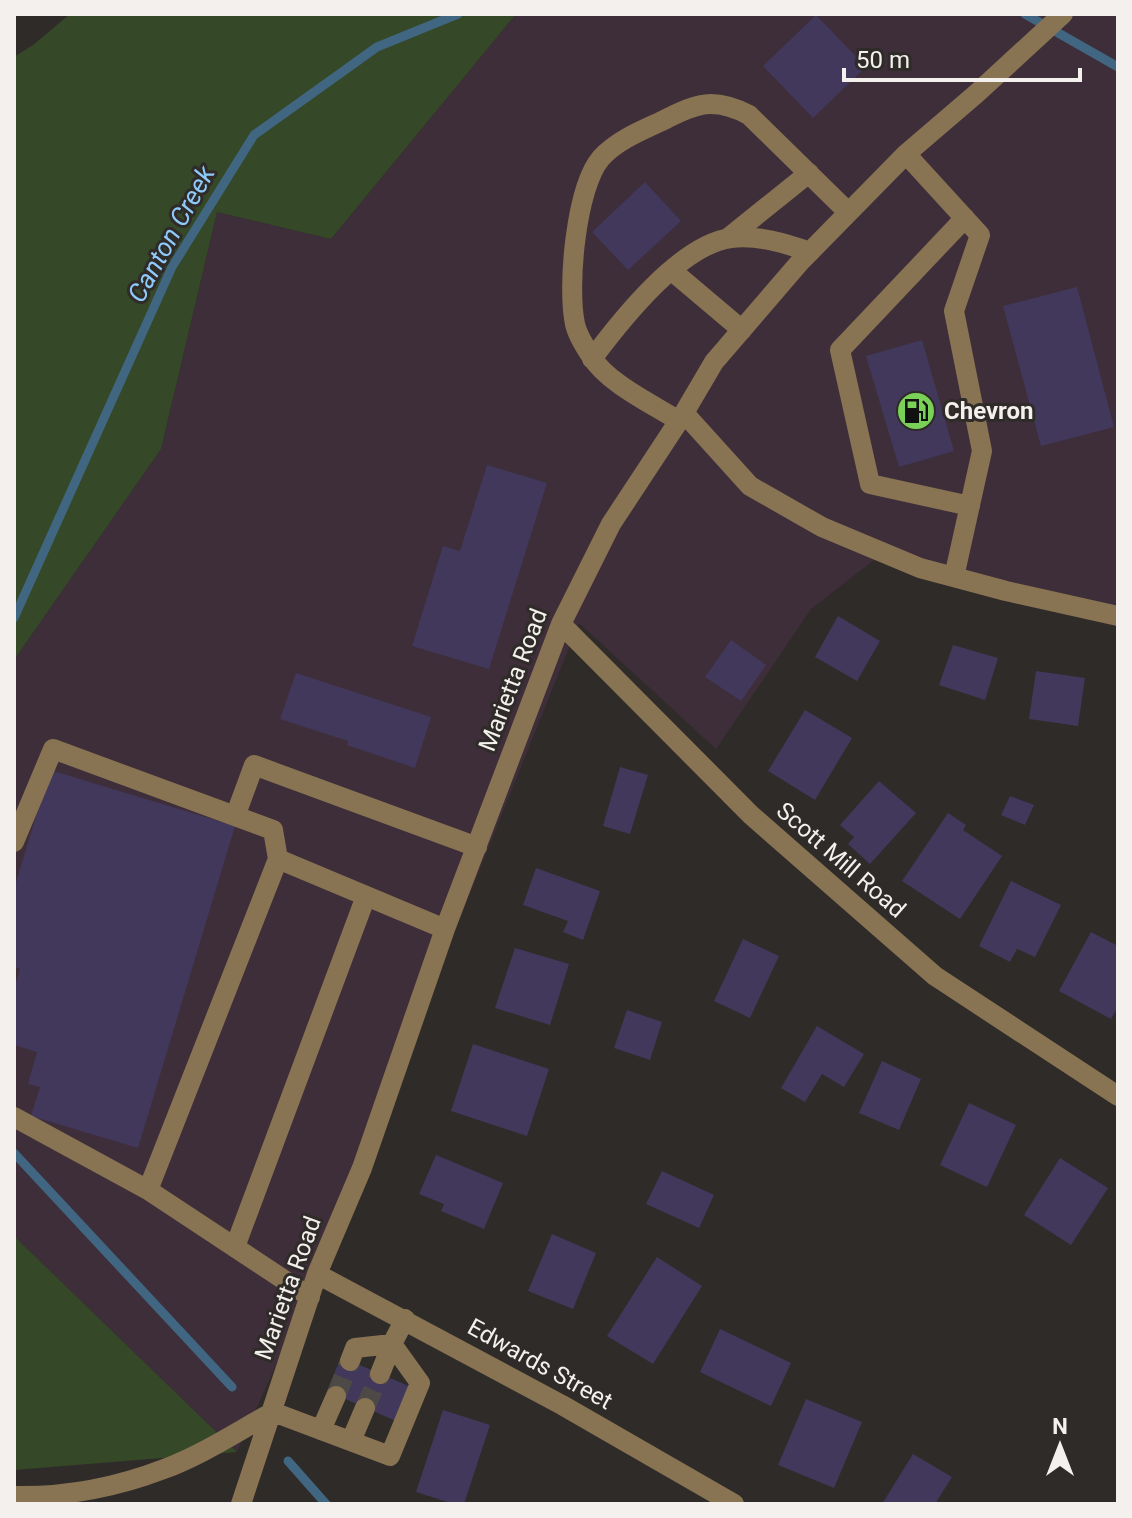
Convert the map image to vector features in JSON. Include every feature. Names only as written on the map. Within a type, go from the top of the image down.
[{"type":"street","name":"Marietta Road","points":[[241,1504],[317,1274],[362,1168],[445,929],[561,624],[611,524],[714,362],[810,252],[906,154],[1063,14]]},
{"type":"street","points":[[848,212],[749,115],[730,105],[701,103],[626,139],[601,159],[586,188],[578,228],[571,291],[575,327],[592,359],[617,382],[681,417],[750,486],[822,527],[920,568],[1118,616]]},
{"type":"street","points":[[906,154],[980,235],[954,311],[982,451],[954,577]]},
{"type":"street","points":[[592,359],[616,328],[671,270],[697,252],[728,238],[809,173]]},
{"type":"street","points":[[965,218],[840,350],[870,484],[970,506]]},
{"type":"street","points":[[728,238],[784,242],[810,252]]},
{"type":"street","points":[[671,270],[742,330]]},
{"type":"street","name":"Scott Mill Road","points":[[561,624],[751,815],[935,976],[1118,1096]]},
{"type":"street","points":[[14,842],[53,749],[273,830],[278,859],[148,1190]]},
{"type":"street","points":[[236,814],[254,765],[477,847]]},
{"type":"street","points":[[278,859],[445,929]]},
{"type":"street","points":[[235,1247],[366,896]]},
{"type":"street","points":[[14,1117],[148,1190],[310,1297]]},
{"type":"street","name":"Edwards Street","points":[[317,1274],[405,1319],[734,1504]]},
{"type":"street","points":[[380,1374],[405,1319]]},
{"type":"street","points":[[350,1361],[355,1348],[392,1344]]},
{"type":"street","points":[[14,1496],[88,1490],[167,1469],[273,1412],[390,1456],[420,1383],[392,1344]]},
{"type":"street","points":[[321,1430],[336,1396]]},
{"type":"street","points":[[351,1441],[365,1408]]},
{"type":"shaded area","points":[[516,14],[1118,14],[1118,622],[874,560],[811,609],[716,749],[579,623],[320,1266],[237,1452],[14,1236],[14,660],[161,449],[217,212],[331,239]]},
{"type":"green space","points":[[70,14],[516,14],[331,239],[217,212],[161,449],[14,660],[14,57]]},
{"type":"green space","points":[[14,1236],[237,1452],[14,1470]]},
{"type":"building","points":[[816,15],[866,67],[813,118],[763,66]]},
{"type":"building","points":[[645,182],[681,221],[628,270],[592,232]]},
{"type":"building","points":[[1077,287],[1114,427],[1041,446],[1003,306]]},
{"type":"building","points":[[922,340],[954,451],[899,467],[866,356]]},
{"type":"building","points":[[487,465],[547,483],[489,669],[412,646],[443,546],[460,551]]},
{"type":"building","points":[[838,616],[880,641],[857,681],[815,657]]},
{"type":"building","points":[[731,640],[766,665],[741,701],[705,677]]},
{"type":"building","points":[[953,645],[998,658],[985,700],[939,685]]},
{"type":"building","points":[[1036,671],[1085,678],[1078,726],[1029,719]]},
{"type":"building","points":[[296,673],[431,717],[415,768],[347,745],[348,741],[280,719]]},
{"type":"building","points":[[805,710],[852,738],[815,800],[768,771]]},
{"type":"building","points":[[620,767],[648,775],[630,834],[603,826]]},
{"type":"building","points":[[50,770],[235,826],[138,1148],[31,1116],[40,1087],[28,1084],[37,1052],[14,1045],[14,989],[20,969],[14,967],[14,889]]},
{"type":"building","points":[[879,781],[916,813],[870,864],[848,844],[854,837],[840,825]]},
{"type":"building","points":[[1010,796],[1034,805],[1025,825],[1001,815]]},
{"type":"building","points":[[948,813],[966,825],[963,830],[1002,856],[960,919],[902,881]]},
{"type":"building","points":[[536,868],[600,891],[583,940],[563,932],[568,921],[523,905]]},
{"type":"building","points":[[1011,881],[1061,905],[1035,957],[1017,949],[1010,962],[979,946]]},
{"type":"building","points":[[1091,932],[1118,946],[1118,1007],[1111,1019],[1059,991]]},
{"type":"building","points":[[743,939],[779,956],[750,1018],[714,1001]]},
{"type":"building","points":[[515,948],[569,964],[550,1025],[495,1008]]},
{"type":"building","points":[[627,1010],[662,1022],[650,1060],[614,1048]]},
{"type":"building","points":[[817,1026],[864,1054],[844,1087],[822,1074],[805,1102],[781,1088]]},
{"type":"building","points":[[473,1044],[549,1069],[527,1136],[451,1111]]},
{"type":"building","points":[[882,1061],[921,1079],[899,1130],[859,1113]]},
{"type":"building","points":[[969,1103],[1016,1125],[987,1187],[940,1165]]},
{"type":"building","points":[[436,1155],[503,1183],[484,1229],[441,1211],[444,1204],[419,1194]]},
{"type":"building","points":[[1060,1158],[1108,1188],[1071,1245],[1024,1215]]},
{"type":"building","points":[[662,1171],[714,1195],[699,1228],[646,1204]]},
{"type":"building","points":[[552,1234],[596,1253],[573,1309],[528,1291]]},
{"type":"building","points":[[657,1257],[702,1286],[653,1364],[607,1336]]},
{"type":"building","points":[[720,1329],[791,1363],[771,1406],[700,1372]]},
{"type":"building","points":[[341,1357],[411,1387],[396,1421],[327,1391]]},
{"type":"building","points":[[806,1399],[862,1422],[834,1488],[778,1465]]},
{"type":"building","points":[[443,1410],[490,1425],[464,1504],[454,1504],[416,1492]]},
{"type":"building","points":[[913,1454],[952,1477],[935,1504],[882,1504]]},
{"type":"waterway","name":"Canton Creek","points":[[14,618],[172,267],[254,135],[377,47],[458,14]]},
{"type":"waterway","name":"Canton Creek","points":[[1025,14],[1118,67]]},
{"type":"waterway","points":[[14,1153],[232,1387]]},
{"type":"waterway","points":[[288,1461],[326,1504]]},
{"type":"tunnel","points":[[336,1396],[350,1361]]},
{"type":"tunnel","points":[[365,1408],[380,1374]]},
{"type":"place","name":"Chevron","points":[[916,411]]}]
